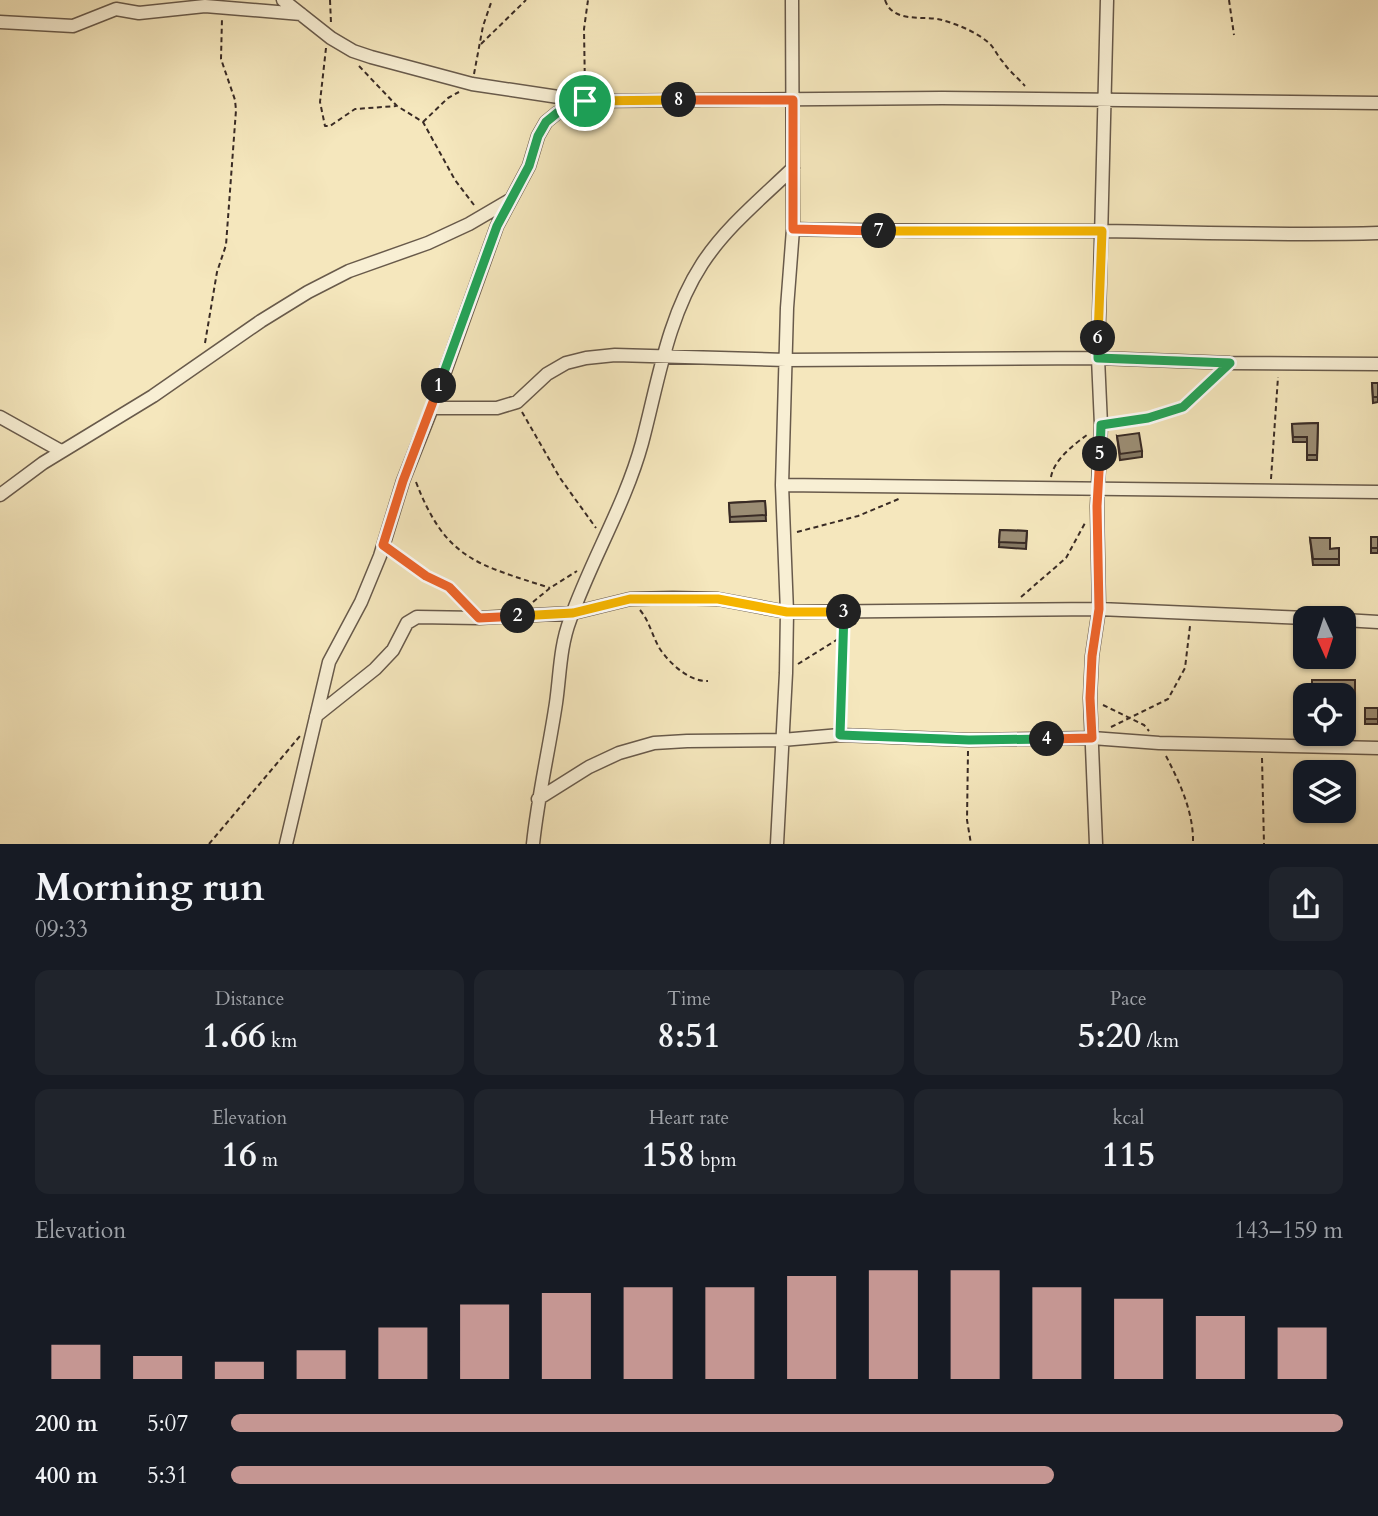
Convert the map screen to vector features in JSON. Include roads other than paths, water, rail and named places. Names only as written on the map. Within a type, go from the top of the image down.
[{"type":"street","points":[[283,0],[331,38],[353,51],[472,85],[585,101],[942,98],[1378,103]]},
{"type":"street","points":[[777,844],[786,673],[787,612],[782,485],[793,229],[792,0]]},
{"type":"street","points":[[1096,844],[1090,698],[1092,656],[1099,609],[1097,506],[1101,425],[1098,358],[1107,0]]},
{"type":"street","points":[[0,22],[73,26],[116,9],[139,13],[170,8],[222,7],[302,14]]},
{"type":"street","points":[[286,844],[329,662],[361,602],[383,545],[409,464],[432,408],[497,226],[529,166],[538,136],[546,122],[557,113],[585,101]]},
{"type":"street","points":[[533,844],[561,658],[573,613],[642,444],[662,356],[702,265],[724,236],[793,168]]},
{"type":"street","points":[[0,495],[61,451],[153,396],[261,321],[349,271],[428,243],[511,200]]},
{"type":"street","points":[[793,229],[1327,235],[1378,233]]},
{"type":"street","points":[[432,408],[497,408],[517,402],[547,374],[566,363],[615,355],[786,360],[1098,358],[1230,363],[1378,364]]},
{"type":"street","points":[[0,417],[61,451]]},
{"type":"street","points":[[782,485],[1378,492]]},
{"type":"street","points":[[316,716],[375,669],[393,650],[407,623],[417,617],[479,618],[573,613],[630,599],[718,599],[787,612],[1099,609],[1293,617]]},
{"type":"street","points":[[1356,621],[1378,622]]},
{"type":"street","points":[[538,799],[589,767],[619,753],[654,743],[782,740],[840,735],[969,740],[1092,738],[1159,743],[1378,748]]}]
